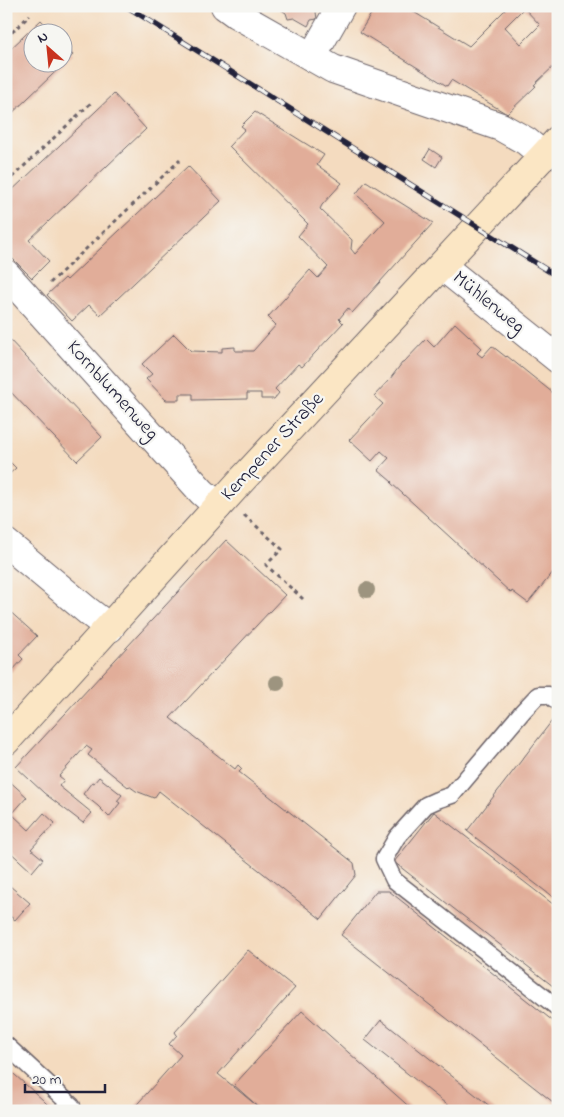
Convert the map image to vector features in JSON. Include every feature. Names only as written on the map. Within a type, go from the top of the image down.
[{"type":"street","name":"Kempener Straße","points":[[6,742],[222,502],[551,148],[526,141],[501,127],[333,68],[225,6]]},
{"type":"street","points":[[312,57],[341,6]]},
{"type":"street","name":"Mühlenweg","points":[[442,266],[558,359]]},
{"type":"street","name":"Kornblumenweg","points":[[6,274],[202,492],[222,502]]},
{"type":"street","points":[[6,543],[110,628]]},
{"type":"lane","points":[[558,702],[549,695],[538,695],[452,795],[426,806],[397,837],[384,859],[394,880],[558,1008]]},
{"type":"lane","points":[[6,1045],[72,1106]]},
{"type":"path","points":[[6,38],[30,15]]},
{"type":"path","points":[[6,184],[92,102]]},
{"type":"path","points":[[31,300],[180,160]]},
{"type":"path","points":[[222,502],[282,549],[266,565],[303,599]]},
{"type":"building","points":[[276,6],[320,6],[316,12],[317,19],[311,20],[308,26],[294,18],[288,19],[286,13]]},
{"type":"building","points":[[376,6],[388,6],[392,9],[393,6],[404,6],[469,46],[509,6],[558,6],[558,62],[507,114],[451,80],[447,86],[360,32]],"holes":[[[524,8],[540,25],[521,44],[505,27]]]},
{"type":"building","points":[[22,38],[22,72],[55,72],[6,119],[6,53]]},
{"type":"building","points":[[114,94],[146,129],[29,240],[49,261],[32,278],[6,252],[6,196]]},
{"type":"building","points":[[255,112],[324,155],[317,165],[342,183],[320,209],[352,240],[351,249],[355,254],[385,221],[356,194],[366,181],[433,223],[352,313],[348,308],[339,319],[343,323],[302,367],[298,364],[275,389],[279,393],[274,399],[261,399],[261,393],[247,393],[247,399],[193,400],[193,394],[179,394],[179,400],[166,400],[146,379],[152,374],[142,364],[174,334],[191,351],[222,352],[222,348],[235,347],[235,351],[253,351],[276,325],[268,317],[310,270],[318,278],[328,267],[298,236],[308,224],[229,146],[245,129],[241,126]]},
{"type":"building","points":[[430,149],[442,157],[436,167],[424,159]]},
{"type":"building","points":[[188,166],[221,201],[100,315],[89,305],[72,321],[47,295],[65,278],[67,280]]},
{"type":"building","points":[[455,323],[482,348],[477,353],[482,357],[492,346],[558,397],[558,566],[528,603],[512,591],[511,593],[378,470],[389,458],[381,451],[372,461],[349,440],[383,404],[374,396],[402,363],[426,339],[434,347]]},
{"type":"building","points":[[6,336],[102,437],[77,461],[6,387]]},
{"type":"building","points":[[8,460],[16,468],[6,477],[6,462]]},
{"type":"building","points":[[226,540],[285,595],[170,718],[235,769],[238,765],[242,769],[239,772],[354,863],[356,875],[321,919],[159,791],[154,798],[128,787],[88,755],[92,750],[86,746],[59,776],[64,780],[59,786],[92,813],[83,823],[44,793],[16,767]]},
{"type":"building","points":[[6,608],[37,636],[19,655],[23,659],[11,672],[6,668]]},
{"type":"building","points":[[558,713],[558,901],[467,831]]},
{"type":"building","points":[[99,777],[122,795],[117,801],[120,803],[109,817],[83,794],[92,782],[94,783]]},
{"type":"building","points":[[6,778],[27,797],[12,814],[29,830],[44,813],[55,823],[31,849],[43,859],[32,872],[6,848]]},
{"type":"building","points":[[434,812],[558,908],[558,990],[394,862]]},
{"type":"building","points":[[10,886],[30,903],[15,920],[6,913],[6,890]]},
{"type":"building","points":[[376,891],[389,891],[558,1025],[558,1106],[341,935]]},
{"type":"building","points":[[248,950],[295,988],[218,1074],[261,1109],[260,1111],[131,1111],[181,1055],[169,1044],[177,1035],[175,1032]]},
{"type":"building","points":[[302,1011],[414,1111],[263,1111],[234,1085]]},
{"type":"building","points":[[381,1020],[496,1111],[455,1111],[365,1040]]},
{"type":"building","points":[[6,1067],[43,1100],[54,1111],[6,1111]]},
{"type":"railway","points":[[126,6],[558,277]]}]
